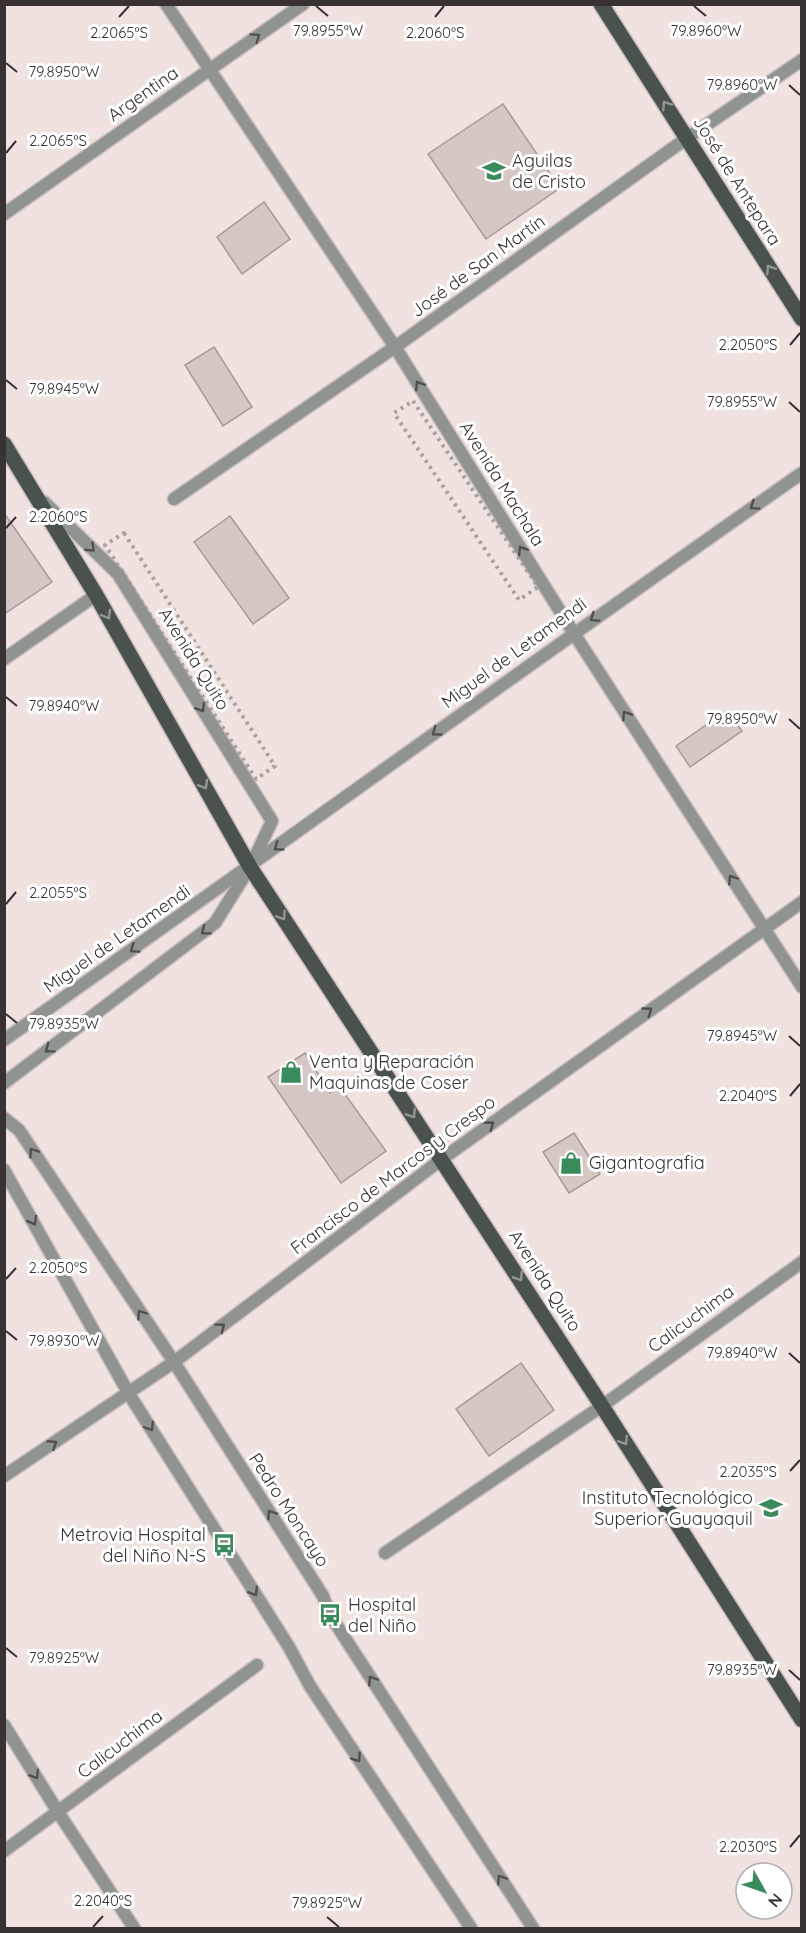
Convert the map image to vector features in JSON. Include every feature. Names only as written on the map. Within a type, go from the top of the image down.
[{"type":"main road","name":"José de Antepara","points":[[601,4],[801,319]]},
{"type":"main road","name":"Avenida Quito","points":[[4,444],[96,595],[250,867],[602,1406],[801,1720]]},
{"type":"street","name":"Avenida Machala","points":[[166,4],[395,347],[573,633],[801,987]]},
{"type":"street","name":"Argentina","points":[[4,214],[303,4]]},
{"type":"street","name":"José de San Martín","points":[[174,500],[801,60]]},
{"type":"street","name":"Miguel de Letamendi","points":[[4,1040],[250,867],[573,633],[801,472]]},
{"type":"street","name":"Avenida Quito","points":[[34,493],[118,574],[272,821],[250,867]]},
{"type":"street","points":[[4,659],[96,595]]},
{"type":"street","name":"Miguel de Letamendi","points":[[4,1083],[215,923],[250,867]]},
{"type":"street","name":"Francisco de Marcos y Crespo","points":[[4,1476],[174,1362],[442,1159],[801,902]]},
{"type":"street","name":"Pedro Moncayo","points":[[4,1118],[19,1130],[174,1362],[323,1596],[330,1615],[533,1929]]},
{"type":"street","points":[[4,1170],[129,1394],[289,1647],[310,1686],[471,1929]]},
{"type":"street","name":"Calicuchima","points":[[385,1553],[602,1406],[801,1262]]},
{"type":"street","name":"Calicuchima","points":[[4,1851],[257,1665]]},
{"type":"street","points":[[4,1725],[134,1929]]},
{"type":"building","name":"Aguilas de Cristo","points":[[503,104],[560,188],[486,239],[428,154]]},
{"type":"building","points":[[264,202],[290,239],[242,274],[217,237]]},
{"type":"building","points":[[214,347],[252,407],[223,426],[185,365]]},
{"type":"building","points":[[4,513],[52,582],[4,614]]},
{"type":"building","points":[[230,516],[289,598],[253,624],[194,542]]},
{"type":"building","points":[[726,711],[742,731],[690,767],[676,746]]},
{"type":"building","points":[[305,1053],[330,1093],[339,1086],[386,1151],[341,1183],[268,1077]]},
{"type":"building","name":"Gigantografia","points":[[574,1133],[600,1174],[569,1193],[543,1152]]},
{"type":"building","points":[[521,1363],[554,1410],[489,1456],[456,1409]]},
{"type":"place","name":"Aguilas de Cristo","points":[[494,171]]},
{"type":"place","name":"Venta y Reparación Maquinas de Coser","points":[[291,1072]]},
{"type":"place","name":"Gigantografia","points":[[571,1163]]},
{"type":"place","name":"Instituto Tecnológico Superior Guayaquil","points":[[771,1508]]},
{"type":"place","name":"Metrovia Hospital del Niño N-S","points":[[224,1545]]},
{"type":"place","name":"Hospital del Niño","points":[[330,1615]]}]
